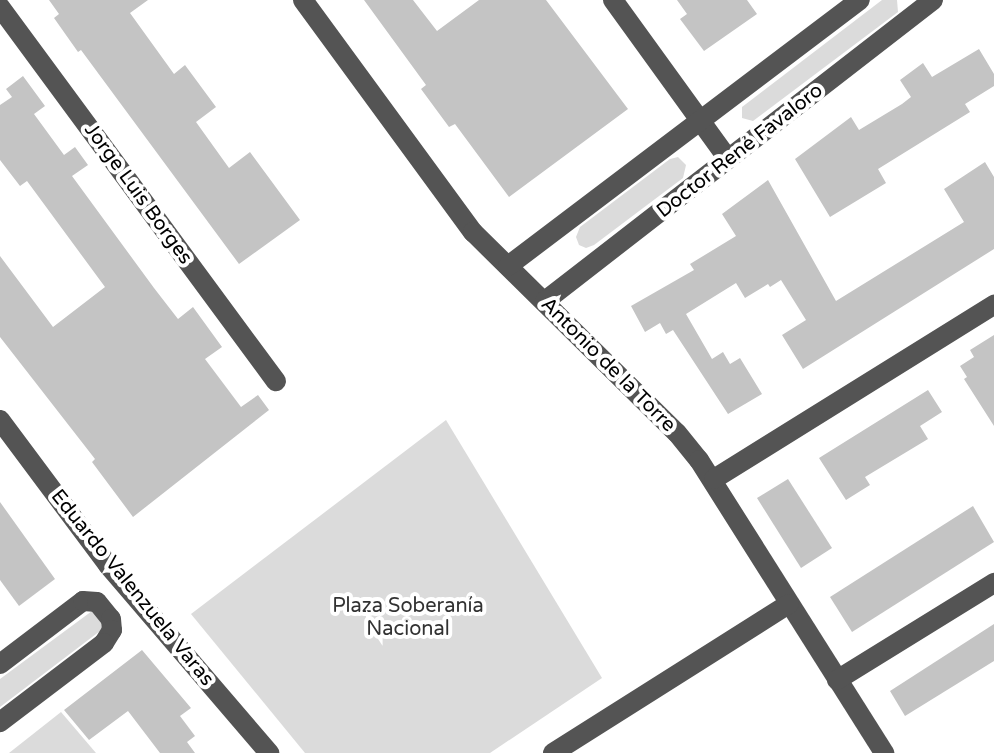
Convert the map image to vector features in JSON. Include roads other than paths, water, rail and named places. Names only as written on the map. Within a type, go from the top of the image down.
[{"type":"street","name":"Antonio de la Torre","points":[[303,0],[473,232],[677,433],[714,479],[884,753]]},
{"type":"street","points":[[613,0],[728,159]]},
{"type":"street","points":[[508,266],[860,0]]},
{"type":"street","name":"Doctor René Favaloro","points":[[545,301],[933,0]]},
{"type":"street","name":"Jorge Luis Borges","points":[[0,7],[276,381]]},
{"type":"street","points":[[714,479],[994,305]]},
{"type":"street","name":"Eduardo Valenzuela Varas","points":[[0,420],[131,591],[269,753]]},
{"type":"street","points":[[837,680],[994,583]]},
{"type":"street","points":[[106,611],[131,591]]},
{"type":"street","points":[[0,664],[83,601],[97,602],[113,624],[104,643],[0,722]]},
{"type":"street","points":[[559,752],[789,604]]},
{"type":"park label","name":"Plaza Soberanía Nacional","points":[[408,618]]}]
